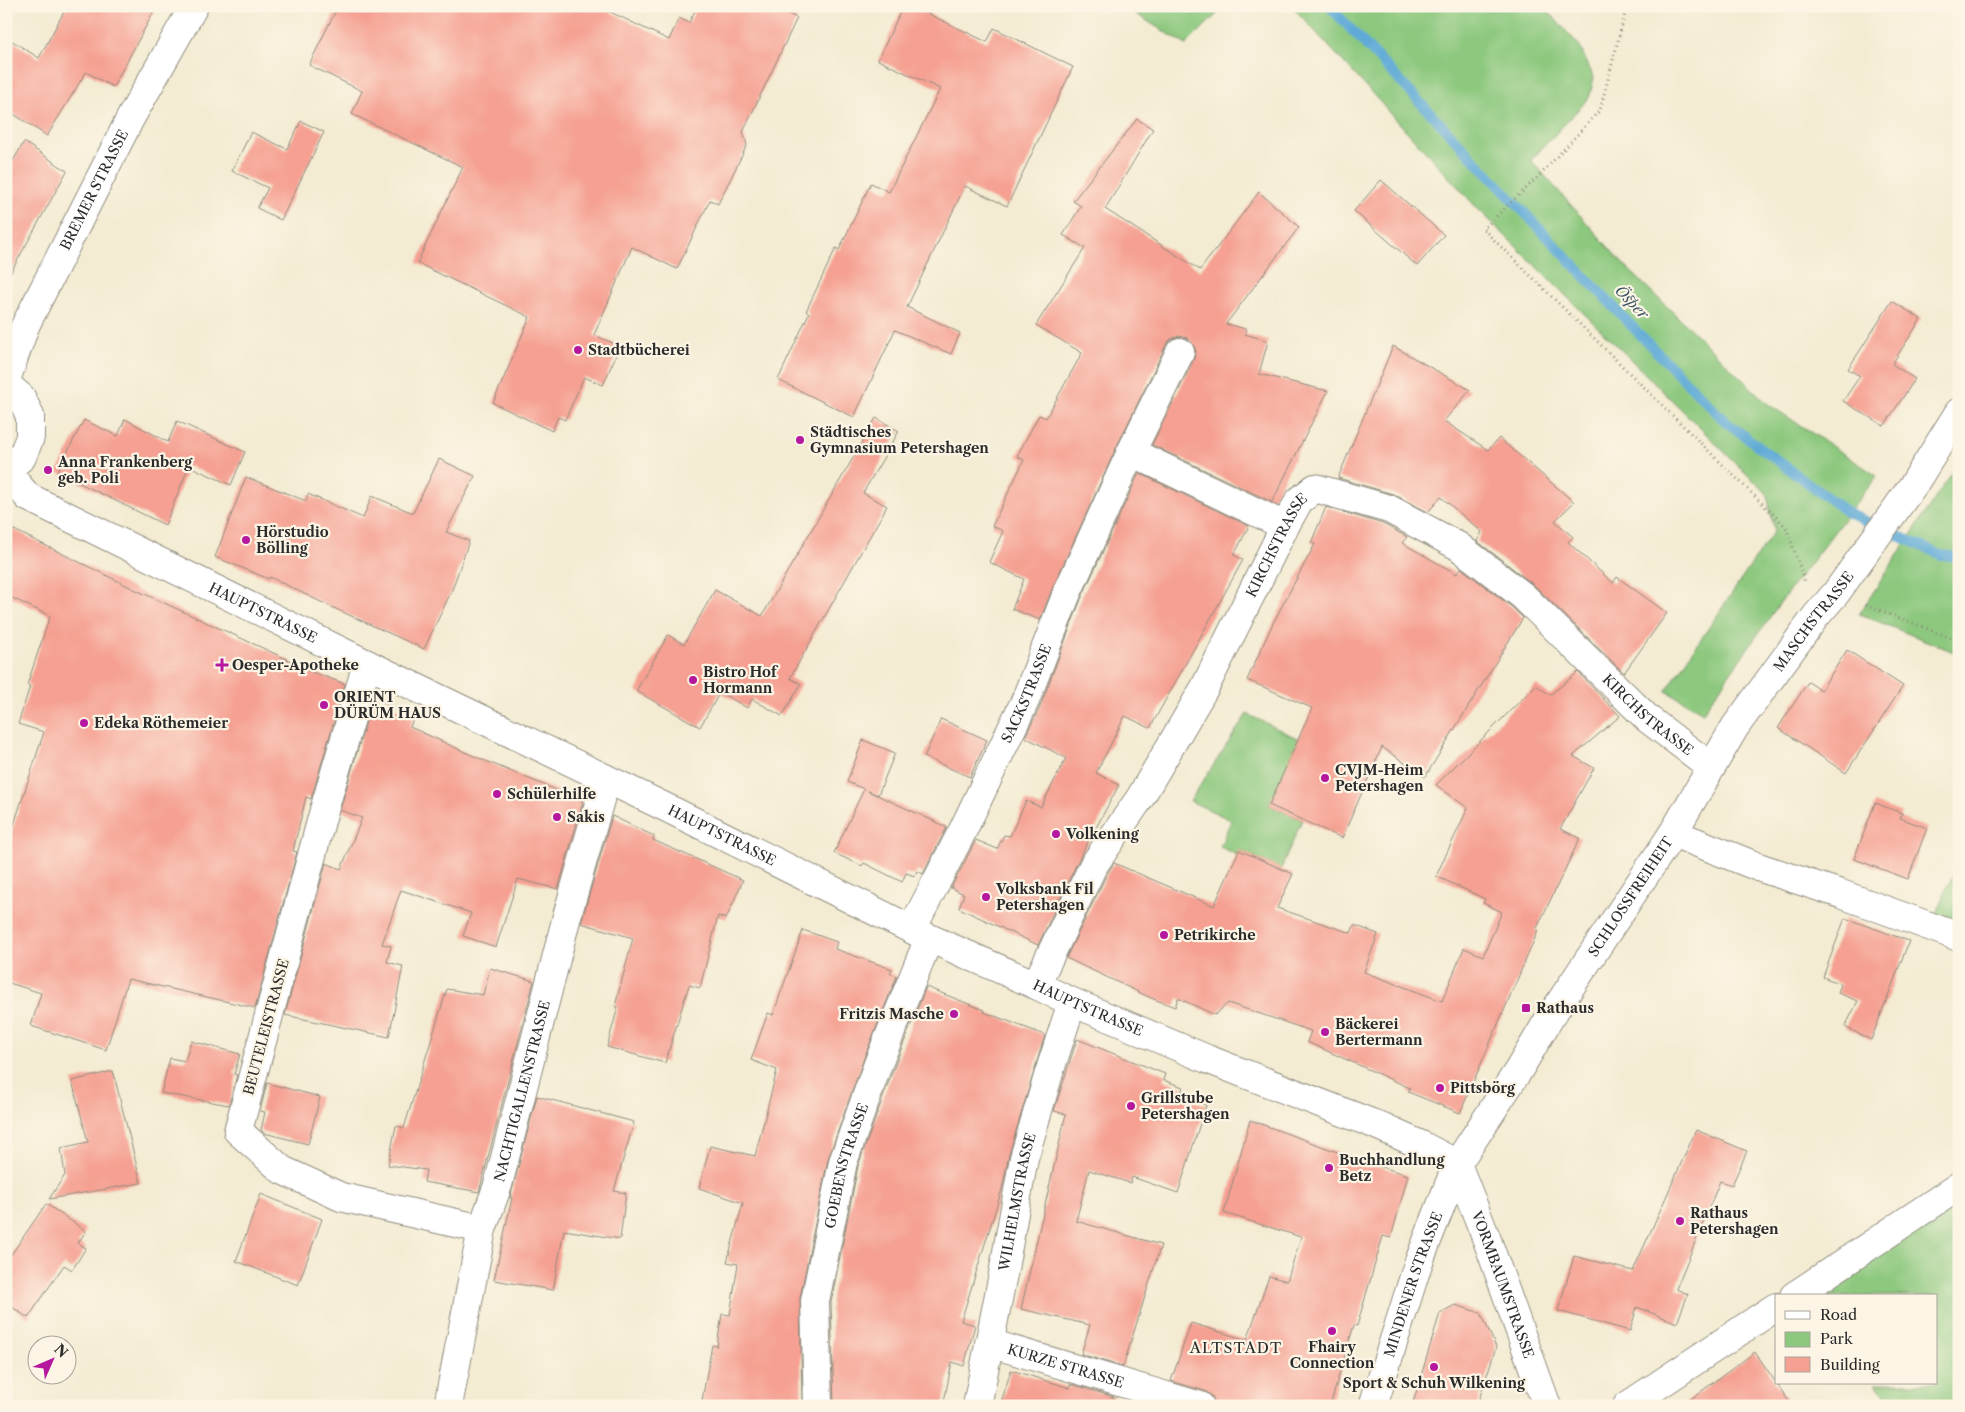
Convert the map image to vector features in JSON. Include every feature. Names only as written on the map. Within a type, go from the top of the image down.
[{"type":"street","name":"BREMER STRASSE","points":[[6,380],[29,317],[131,117],[194,6]]},
{"type":"street","name":"SACKSTRASSE","points":[[920,933],[962,832],[1025,701],[1066,593],[1131,452],[1180,352]]},
{"type":"street","points":[[6,384],[21,397],[30,416],[30,437],[22,456],[6,471]]},
{"type":"street","name":"MASCHSTRASSE","points":[[1674,834],[1735,727],[1816,616],[1836,593],[1914,484],[1959,412]]},
{"type":"street","points":[[1131,452],[1284,526]]},
{"type":"street","name":"HAUPTSTRASSE","points":[[6,471],[28,497],[920,933],[1072,1002],[1207,1060],[1374,1124],[1420,1144],[1457,1164]]},
{"type":"street","name":"KIRCHSTRASSE","points":[[1036,985],[1093,866],[1140,798],[1205,687],[1284,526],[1299,501],[1315,488],[1389,509],[1458,546],[1523,596],[1648,719],[1711,768]]},
{"type":"street","name":"BEUTELEISTRASSE","points":[[367,664],[321,819],[238,1131],[282,1170],[341,1197],[482,1229]]},
{"type":"street","name":"NACHTIGALLENSTRASSE","points":[[448,1406],[482,1229],[498,1185],[567,916],[606,779]]},
{"type":"street","name":"SCHLOSSFREIHEIT","points":[[1457,1164],[1518,1071],[1549,1019],[1674,834],[1760,868],[1841,894],[1959,937]]},
{"type":"street","name":"GOEBENSTRASSE","points":[[818,1406],[815,1301],[843,1162],[878,1064],[920,933]]},
{"type":"street","name":"WILHELMSTRASSE","points":[[977,1406],[1024,1158],[1072,1002]]},
{"type":"street","name":"MINDENER STRASSE","points":[[1373,1406],[1418,1264],[1457,1164]]},
{"type":"street","name":"VORMBAUMSTRASSE","points":[[1457,1164],[1487,1240],[1547,1406]]},
{"type":"street","points":[[1797,1294],[1959,1186]]},
{"type":"street","points":[[1628,1406],[1775,1309]]},
{"type":"street","name":"KURZE STRASSE","points":[[989,1343],[1200,1406]]},
{"type":"path","points":[[1627,6],[1600,110],[1541,174],[1483,229],[1786,527],[1816,616]]},
{"type":"path","points":[[1836,593],[1959,640]]},
{"type":"green space","points":[[1123,6],[1220,6],[1222,9],[1186,45]]},
{"type":"green space","points":[[1292,6],[1543,6],[1579,45],[1594,78],[1589,98],[1531,160],[1625,266],[1768,404],[1877,476],[1782,600],[1703,712],[1666,691],[1774,531],[1767,494],[1478,209]]},
{"type":"green space","points":[[1959,462],[1959,654],[1859,614]]},
{"type":"green space","points":[[1247,714],[1299,739],[1269,805],[1302,820],[1281,869],[1239,850],[1237,855],[1220,847],[1231,820],[1190,801]]},
{"type":"green space","points":[[1959,861],[1959,924],[1935,915]]},
{"type":"green space","points":[[1959,1190],[1959,1406],[1896,1406],[1876,1384],[1938,1384],[1938,1294],[1818,1294]]},
{"type":"building","points":[[67,6],[157,6],[113,87],[86,72],[47,136],[6,109],[6,37],[39,58]]},
{"type":"building","points":[[338,6],[598,6],[669,40],[679,18],[689,23],[697,6],[772,6],[797,18],[743,132],[747,145],[718,204],[710,200],[677,269],[632,247],[594,335],[620,346],[603,385],[584,377],[565,420],[558,417],[552,431],[493,403],[530,317],[417,263],[463,167],[352,114],[362,91],[309,65]]},
{"type":"building","points":[[903,6],[912,6],[987,42],[994,28],[1073,67],[1007,206],[965,186],[907,307],[960,333],[951,354],[895,330],[854,417],[778,380],[809,313],[806,311],[836,248],[839,250],[871,183],[889,192],[940,89],[878,60]]},
{"type":"building","points":[[1137,119],[1153,129],[1105,209],[1200,270],[1259,192],[1299,227],[1226,324],[1246,329],[1245,334],[1268,341],[1259,374],[1328,391],[1272,502],[1152,445],[1194,359],[1196,351],[1193,344],[1187,338],[1179,336],[1171,339],[1166,345],[1117,446],[1040,620],[1012,609],[1024,579],[989,562],[1003,531],[992,526],[1024,460],[1017,456],[1039,415],[1046,418],[1082,353],[1036,325],[1085,248],[1063,235],[1081,206],[1073,201]]},
{"type":"building","points":[[301,121],[324,132],[281,220],[257,208],[268,188],[232,171],[251,132],[287,149]]},
{"type":"building","points":[[24,142],[67,171],[6,281],[6,173]]},
{"type":"building","points":[[1381,180],[1444,235],[1417,266],[1354,211]]},
{"type":"building","points":[[1892,301],[1921,319],[1892,364],[1915,379],[1884,426],[1843,401],[1860,376],[1848,369]]},
{"type":"building","points":[[1393,346],[1470,390],[1444,421],[1488,450],[1499,438],[1574,502],[1555,521],[1573,537],[1568,542],[1613,583],[1617,577],[1667,613],[1624,673],[1534,585],[1477,541],[1482,532],[1441,497],[1428,512],[1393,494],[1338,478]]},
{"type":"building","points":[[876,418],[899,431],[863,493],[887,506],[790,678],[801,684],[782,716],[752,699],[747,708],[720,692],[700,727],[636,691],[668,635],[684,644],[715,590],[762,616]]},
{"type":"building","points":[[125,419],[168,442],[177,421],[245,452],[231,485],[189,466],[165,525],[57,472],[84,420],[118,436]]},
{"type":"building","points":[[439,459],[475,476],[446,532],[469,541],[452,590],[424,649],[270,577],[269,579],[215,557],[246,477],[306,501],[308,494],[363,518],[372,496],[413,513]]},
{"type":"building","points":[[1139,473],[1249,526],[1234,555],[1243,560],[1150,728],[1125,716],[1096,773],[1119,785],[1079,859],[1038,945],[959,908],[964,894],[951,888],[976,840],[997,849],[1004,835],[1010,836],[1026,801],[1041,807],[1066,758],[1025,737],[1040,707],[1081,599]]},
{"type":"building","points":[[1326,507],[1383,524],[1407,537],[1402,543],[1457,574],[1461,568],[1513,608],[1523,618],[1425,777],[1382,747],[1342,838],[1269,805],[1312,708],[1247,680],[1273,623],[1315,544],[1311,543]]},
{"type":"building","points":[[6,526],[138,591],[291,661],[290,664],[345,684],[311,799],[306,797],[293,851],[297,852],[255,1008],[128,979],[106,1050],[31,1026],[41,993],[6,982],[6,849],[44,732],[18,724],[30,686],[27,685],[50,616],[6,595]]},
{"type":"building","points":[[1847,650],[1903,686],[1846,773],[1778,728],[1808,682],[1821,690]]},
{"type":"building","points":[[1578,672],[1620,716],[1573,756],[1594,768],[1560,829],[1580,838],[1536,930],[1538,931],[1460,1113],[1408,1092],[1410,1088],[1307,1042],[1311,1031],[1228,1003],[1215,1015],[1178,998],[1175,1007],[1151,998],[1066,958],[1114,863],[1214,906],[1239,850],[1293,874],[1277,908],[1351,933],[1354,925],[1378,934],[1364,972],[1442,1001],[1464,948],[1483,956],[1502,912],[1483,903],[1485,899],[1436,876],[1468,808],[1436,785],[1536,685],[1550,695]]},
{"type":"building","points":[[373,698],[414,717],[410,727],[476,757],[583,801],[558,889],[518,879],[496,947],[463,936],[471,913],[401,890],[382,944],[391,946],[387,962],[403,966],[389,1037],[285,1015],[326,863],[341,869],[362,818],[340,810]]},
{"type":"building","points":[[941,719],[987,740],[970,777],[924,757]]},
{"type":"building","points":[[863,740],[895,753],[878,795],[868,791],[947,827],[923,874],[917,871],[915,876],[906,873],[902,882],[864,863],[862,866],[834,853],[864,789],[847,782]]},
{"type":"building","points":[[1875,803],[1902,813],[1900,818],[1927,828],[1908,879],[1854,859]]},
{"type":"building","points":[[612,816],[654,836],[653,840],[743,880],[726,919],[718,916],[700,988],[689,985],[665,1063],[607,1047],[618,1007],[615,1006],[633,938],[581,923]]},
{"type":"building","points":[[1845,918],[1909,941],[1871,1040],[1845,1027],[1858,1001],[1838,993],[1841,984],[1823,977]]},
{"type":"building","points":[[803,930],[837,942],[835,949],[892,969],[890,973],[897,976],[864,1058],[828,1159],[800,1298],[802,1406],[701,1406],[712,1345],[717,1346],[722,1314],[730,1315],[738,1264],[727,1262],[743,1203],[699,1188],[710,1146],[755,1156],[777,1070],[751,1060],[768,1013],[773,1015]]},
{"type":"building","points":[[490,968],[534,981],[479,1192],[424,1182],[426,1170],[388,1165],[396,1126],[404,1128],[447,989],[483,995]]},
{"type":"building","points":[[926,987],[1045,1035],[1009,1154],[1002,1189],[961,1321],[975,1325],[964,1366],[952,1362],[943,1406],[834,1406],[831,1302],[858,1166]]},
{"type":"building","points":[[1077,1039],[1165,1074],[1163,1080],[1183,1087],[1180,1096],[1206,1105],[1178,1193],[1132,1177],[1130,1183],[1089,1170],[1076,1221],[1161,1245],[1123,1367],[1081,1354],[1090,1325],[1021,1309],[1066,1114],[1054,1111]]},
{"type":"building","points":[[191,1041],[240,1054],[234,1074],[237,1075],[229,1105],[161,1093],[170,1058],[185,1061]]},
{"type":"building","points":[[113,1071],[141,1183],[49,1199],[65,1175],[61,1148],[88,1142],[72,1081]]},
{"type":"building","points":[[267,1083],[320,1097],[308,1144],[264,1133],[261,1130],[265,1112],[260,1111]]},
{"type":"building","points":[[537,1096],[634,1122],[614,1191],[626,1193],[620,1239],[564,1230],[553,1290],[494,1280],[512,1198],[510,1198]]},
{"type":"building","points":[[1250,1120],[1365,1162],[1408,1175],[1391,1238],[1383,1236],[1357,1326],[1354,1325],[1330,1406],[1215,1406],[1212,1396],[1205,1391],[1171,1381],[1191,1323],[1247,1340],[1269,1276],[1287,1281],[1301,1237],[1224,1213]]},
{"type":"building","name":"Rathaus Petershagen","points":[[1696,1130],[1747,1151],[1732,1185],[1720,1181],[1676,1289],[1688,1294],[1677,1323],[1637,1307],[1630,1331],[1558,1311],[1574,1256],[1633,1271]]},
{"type":"building","points":[[261,1194],[322,1219],[298,1285],[236,1261]]},
{"type":"building","points":[[46,1204],[86,1231],[78,1243],[86,1248],[72,1270],[64,1265],[28,1318],[6,1303],[6,1262]]},
{"type":"building","points":[[1455,1305],[1481,1313],[1496,1347],[1477,1406],[1412,1406],[1440,1313]]},
{"type":"building","points":[[1755,1352],[1775,1384],[1777,1384],[1792,1406],[1681,1406]]},
{"type":"building","points":[[1011,1370],[1070,1388],[1071,1384],[1114,1397],[1111,1406],[1000,1406]]},
{"type":"waterway","name":"Ösper","points":[[1329,6],[1643,338],[1726,422],[1848,513],[1941,555],[1959,557]]},
{"type":"place","name":"Stadtbücherei","points":[[578,350]]},
{"type":"place","name":"Städtisches Gymnasium Petershagen","points":[[800,440]]},
{"type":"place","name":"Anna Frankenberg geb. Poli","points":[[48,470]]},
{"type":"place","name":"Hörstudio Bölling","points":[[246,540]]},
{"type":"place","name":"Oesper-Apotheke","points":[[222,665]]},
{"type":"place","name":"Bistro Hof Hormann","points":[[693,680]]},
{"type":"place","name":"ORIENT DÜRÜM HAUS","points":[[324,705]]},
{"type":"place","name":"Edeka Röthemeier","points":[[84,723]]},
{"type":"place","name":"CVJM-Heim Petershagen","points":[[1325,778]]},
{"type":"place","name":"Schülerhilfe","points":[[497,794]]},
{"type":"place","name":"Sakis","points":[[557,817]]},
{"type":"place","name":"Volkening","points":[[1056,834]]},
{"type":"place","name":"Volksbank Fil Petershagen","points":[[986,897]]},
{"type":"place","name":"Petrikirche","points":[[1164,935]]},
{"type":"place","name":"Rathaus","points":[[1526,1008]]},
{"type":"place","name":"Fritzis Masche","points":[[954,1014]]},
{"type":"place","name":"Bäckerei Bertermann","points":[[1325,1032]]},
{"type":"place","name":"Pittsbörg","points":[[1440,1088]]},
{"type":"place","name":"Grillstube Petershagen","points":[[1131,1106]]},
{"type":"place","name":"Buchhandlung Betz","points":[[1329,1168]]},
{"type":"place","name":"Rathaus Petershagen","points":[[1680,1221]]},
{"type":"place","name":"Fhairy Connection","points":[[1332,1331]]},
{"type":"place","name":"Sport & Schuh Wilkening","points":[[1434,1367]]},
{"type":"district","name":"ALTSTADT","points":[[1236,1347]]}]
